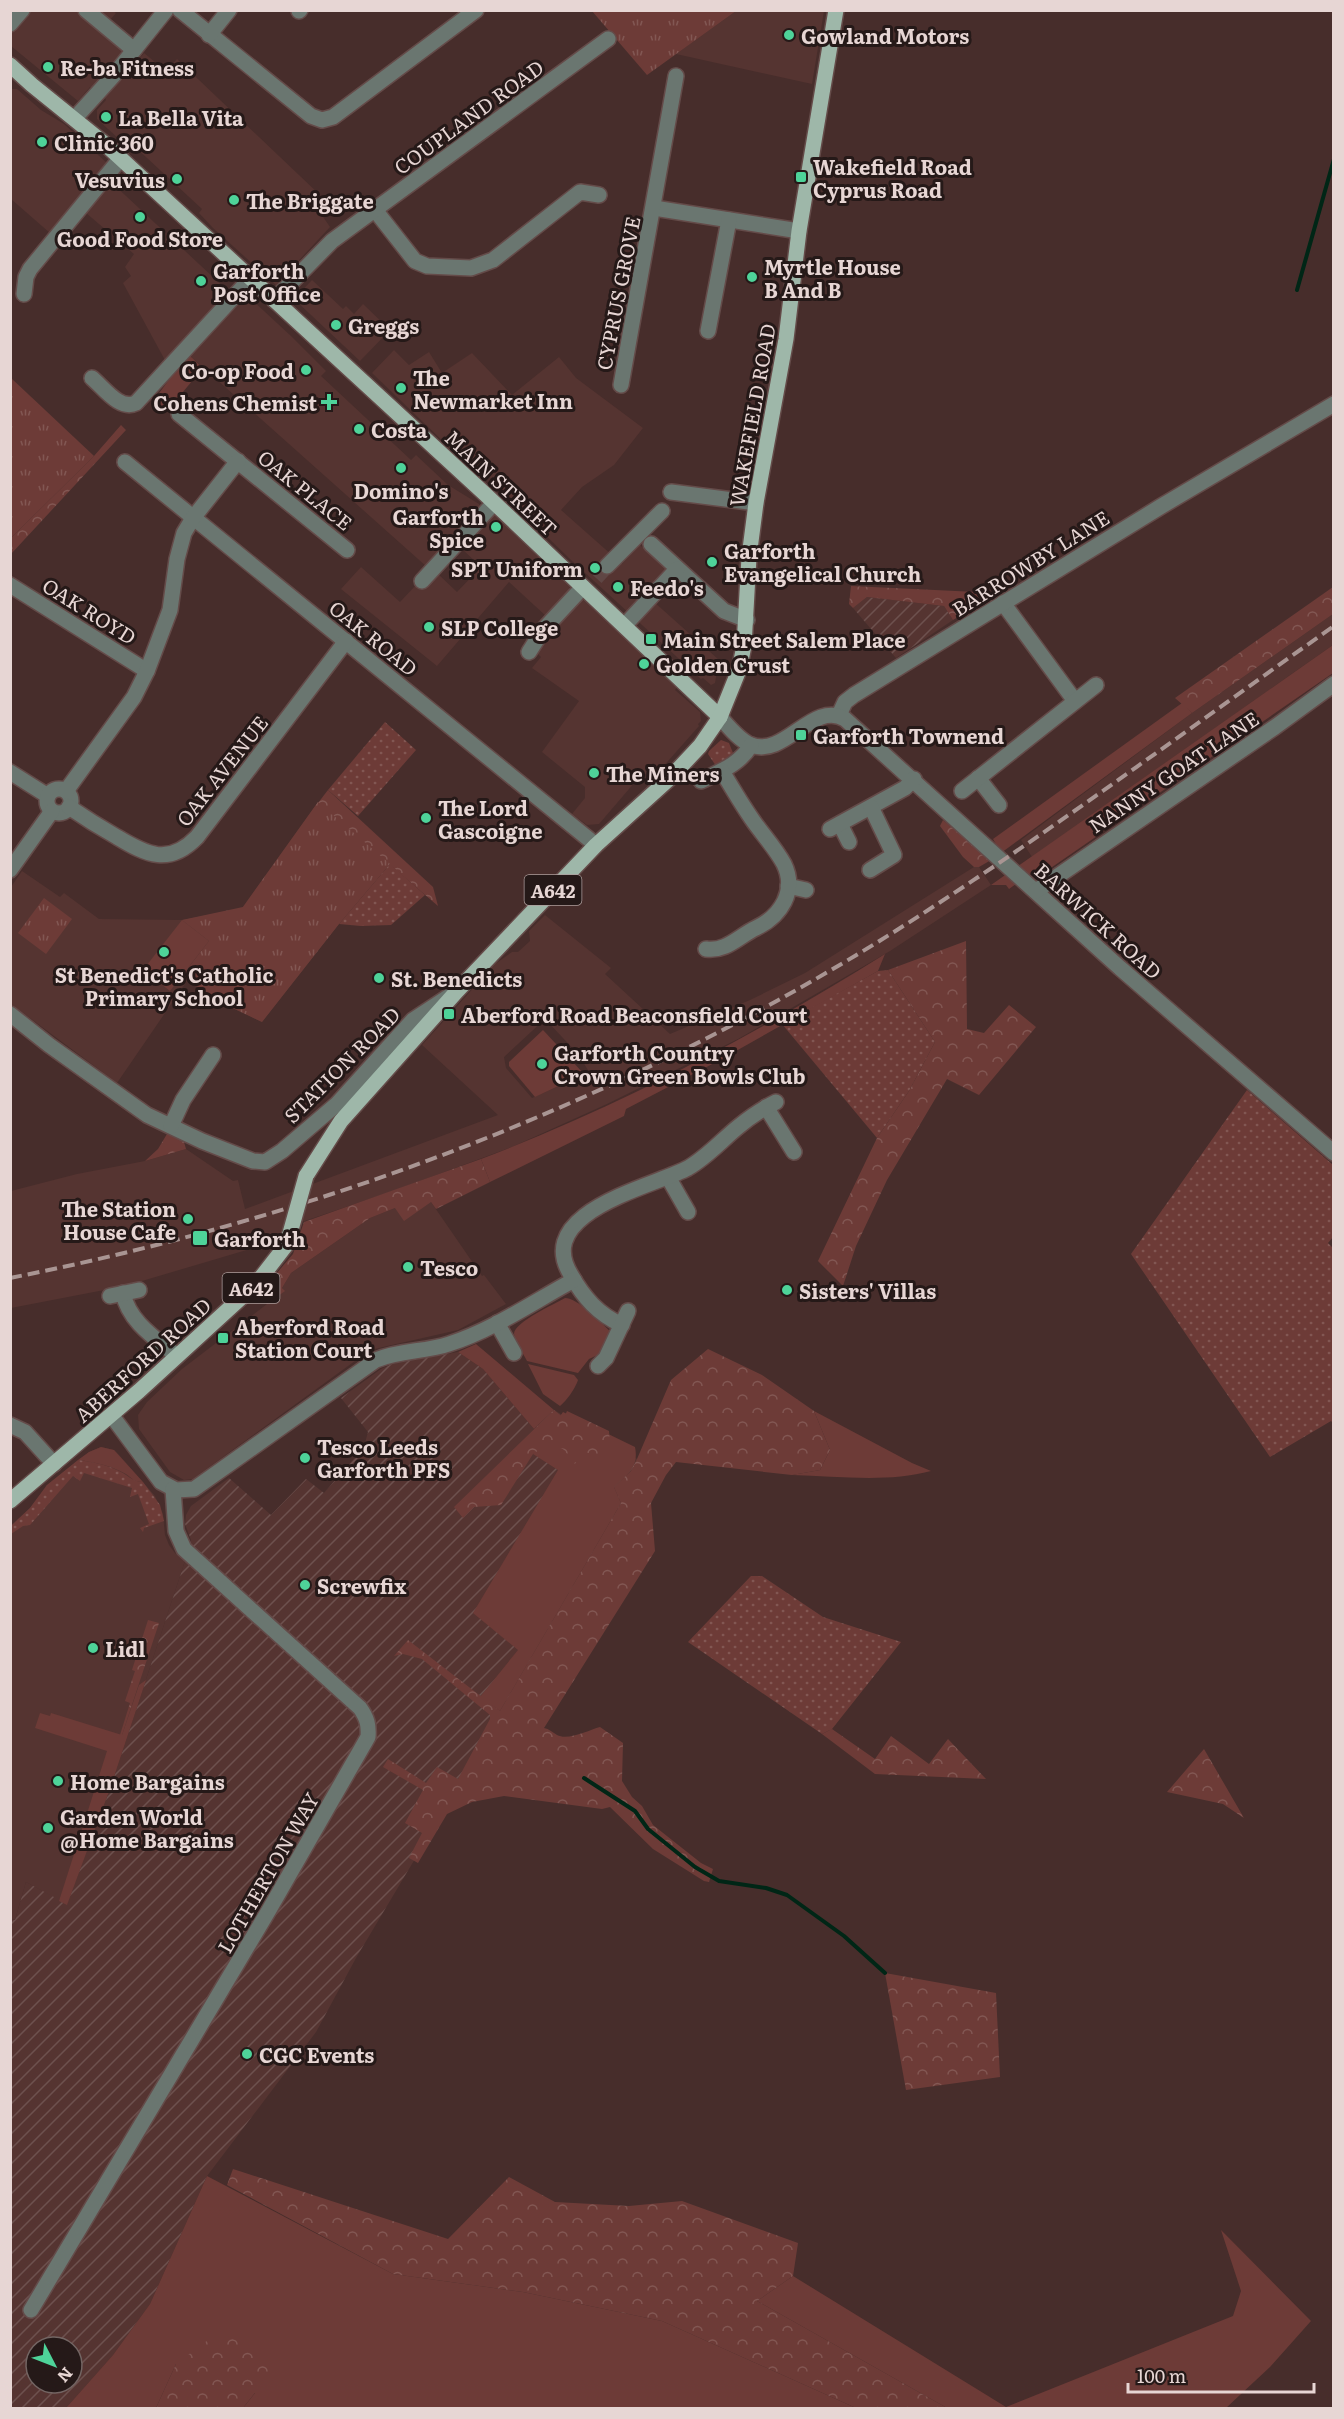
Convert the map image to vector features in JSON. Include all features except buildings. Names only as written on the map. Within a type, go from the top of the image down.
[{"type":"main road","name":"WAKEFIELD ROAD","points":[[720,717],[739,670],[747,620],[749,557],[756,503],[786,339],[800,231],[836,10]]},
{"type":"main road","name":"MAIN STREET","points":[[11,66],[121,158],[494,502],[588,584],[625,625],[720,717]]},
{"type":"main road","name":"ABERFORD ROAD","points":[[10,1502],[112,1416],[256,1284],[287,1244],[306,1176],[341,1121],[457,991],[596,845],[669,779],[709,734],[720,717]]},
{"type":"street","points":[[10,24],[22,10]]},
{"type":"street","points":[[86,10],[134,50]]},
{"type":"street","points":[[75,118],[166,10]]},
{"type":"street","points":[[180,10],[311,116],[322,120],[333,117],[476,10]]},
{"type":"street","points":[[209,35],[229,10]]},
{"type":"street","name":"COUPLAND ROAD","points":[[274,300],[321,250],[608,39]]},
{"type":"street","name":"CYPRUS GROVE","points":[[621,385],[676,76]]},
{"type":"street","points":[[24,294],[26,277],[30,269],[121,158]]},
{"type":"street","points":[[375,210],[415,261],[427,266],[471,268],[493,260],[580,192],[599,195]]},
{"type":"street","points":[[654,208],[800,231]]},
{"type":"street","points":[[708,331],[729,220]]},
{"type":"street","points":[[92,378],[122,404],[130,406],[136,403],[251,278]]},
{"type":"street","name":"BARROWBY LANE","points":[[839,715],[845,702],[854,695],[1160,507],[1334,404]]},
{"type":"street","name":"OAK PLACE","points":[[179,414],[347,550]]},
{"type":"street","name":"OAK PLACE","points":[[66,791],[134,697],[147,671],[170,610],[178,550],[193,518],[238,461]]},
{"type":"street","name":"OAK ROAD","points":[[125,462],[596,845]]},
{"type":"street","points":[[671,492],[756,503]]},
{"type":"street","points":[[422,580],[494,502]]},
{"type":"street","points":[[607,566],[662,511]]},
{"type":"street","points":[[651,544],[723,611],[747,620]]},
{"type":"street","points":[[625,625],[677,569]]},
{"type":"street","points":[[529,652],[543,630],[588,584]]},
{"type":"street","name":"OAK ROYD","points":[[10,585],[147,671]]},
{"type":"street","points":[[1003,603],[1075,701]]},
{"type":"street","name":"OAK AVENUE","points":[[69,807],[140,851],[161,856],[181,850],[197,837],[346,641]]},
{"type":"street","name":"NANNY GOAT LANE","points":[[1036,891],[1334,684]]},
{"type":"street","points":[[962,791],[1096,685]]},
{"type":"street","points":[[720,717],[751,745],[769,745],[822,716],[839,715]]},
{"type":"street","name":"BARWICK ROAD","points":[[839,715],[914,779],[1120,968],[1334,1153]]},
{"type":"street","points":[[702,781],[740,759],[751,745]]},
{"type":"street","points":[[706,949],[713,950],[727,946],[772,919],[783,904],[788,886],[783,862],[742,806],[722,771]]},
{"type":"street","points":[[10,772],[48,796]]},
{"type":"street","points":[[978,778],[999,805]]},
{"type":"street","points":[[849,842],[835,826],[905,788],[914,779]]},
{"type":"street","points":[[57,789],[66,791],[70,799],[69,807],[62,813],[52,811],[47,803],[48,796],[57,789]]},
{"type":"street","points":[[870,870],[894,855],[871,807]]},
{"type":"street","points":[[10,870],[52,811]]},
{"type":"street","points":[[788,886],[806,890]]},
{"type":"street","name":"STATION ROAD","points":[[171,1126],[253,1161],[265,1162],[282,1151],[337,1104],[413,1020],[457,991]]},
{"type":"street","points":[[10,1014],[134,1107],[171,1126],[183,1100],[213,1055]]},
{"type":"street","points":[[622,1326],[599,1313],[567,1269],[564,1251],[568,1234],[578,1220],[601,1205],[690,1167],[751,1116],[771,1105],[794,1152]]},
{"type":"street","points":[[668,1177],[688,1212]]},
{"type":"street","points":[[112,1416],[160,1482],[173,1489],[185,1491],[202,1485],[376,1360],[391,1354],[450,1344],[497,1323],[574,1280]]},
{"type":"street","points":[[139,1290],[116,1295],[132,1317],[177,1356]]},
{"type":"street","points":[[598,1366],[606,1358],[628,1311]]},
{"type":"street","points":[[497,1323],[514,1353]]},
{"type":"street","points":[[10,1425],[25,1432],[54,1464]]},
{"type":"street","name":"LOTHERTON WAY","points":[[32,2310],[275,1901],[368,1737],[369,1727],[360,1708],[184,1549],[176,1531],[173,1489]]},
{"type":"shaded area","points":[[10,11],[113,11],[116,13],[110,20],[133,40],[92,89],[90,87],[78,101],[11,46]]},
{"type":"shaded area","points":[[736,11],[824,11],[812,84],[676,54]]},
{"type":"shaded area","points":[[144,53],[166,71],[177,59],[320,195],[313,202],[330,227],[276,285],[213,228],[199,213],[202,209],[133,145],[130,149],[97,119],[97,110],[106,100],[105,98]]},
{"type":"shaded area","points":[[10,89],[17,89],[41,110],[64,124],[107,163],[50,233],[11,199]]},
{"type":"shaded area","points":[[111,182],[229,292],[166,362],[123,283],[131,276],[125,267],[134,254],[85,212]]},
{"type":"shaded area","points":[[312,280],[343,309],[346,306],[354,314],[363,304],[390,330],[360,361],[294,299]]},
{"type":"shaded area","points":[[243,296],[249,297],[291,336],[326,371],[321,376],[411,460],[416,455],[448,485],[479,504],[480,509],[427,567],[188,354]]},
{"type":"shaded area","points":[[394,350],[409,365],[429,352],[442,373],[472,353],[512,395],[559,357],[576,378],[643,428],[614,465],[582,487],[561,510],[622,564],[640,545],[666,570],[644,593],[719,660],[715,683],[711,685],[703,678],[701,679],[571,560],[503,494],[505,491],[487,475],[477,470],[475,472],[372,373]]},
{"type":"shaded area","name":"SLP College","points":[[493,514],[570,586],[569,592],[547,617],[509,582],[437,666],[341,589],[361,567],[400,602],[416,585],[422,590],[437,573],[457,592],[481,567],[461,548]]},
{"type":"shaded area","points":[[867,597],[944,606],[953,620],[896,658],[853,608]]},
{"type":"shaded area","points":[[584,599],[677,687],[675,690],[700,712],[701,721],[661,769],[653,763],[644,776],[641,775],[599,824],[587,825],[572,814],[585,798],[585,787],[542,752],[579,701],[532,668],[541,657],[534,650],[577,600]]},
{"type":"shaded area","points":[[1333,614],[1333,645],[1032,857],[1021,840],[1192,713]]},
{"type":"shaded area","name":"St Benedict's Catholic Primary School","points":[[318,802],[390,864],[339,924],[262,1022],[220,1002],[187,981],[117,1083],[11,1004],[11,887],[22,871],[60,897],[64,893],[99,919],[182,920],[242,908]]},
{"type":"shaded area","points":[[974,867],[979,867],[991,885],[890,951],[738,1039],[607,1104],[512,1147],[284,1228],[280,1239],[257,1247],[125,1286],[11,1308],[11,1191],[77,1174],[145,1161],[186,1149],[233,1181],[238,1180],[245,1209],[498,1115],[422,1045],[495,964],[512,952],[518,952],[530,941],[529,931],[545,915],[611,968],[605,974],[670,1034],[750,1000],[805,973]],"holes":[[[545,1019],[579,1055],[589,1072],[532,1098],[506,1068],[504,1057]]]},
{"type":"shaded area","points":[[431,1202],[482,1276],[484,1275],[506,1304],[458,1330],[370,1350],[193,1479],[184,1480],[170,1472],[139,1429],[138,1415],[147,1402],[182,1369],[284,1291],[282,1288],[291,1273],[370,1218],[395,1208]]},
{"type":"shaded area","points":[[458,1352],[483,1369],[534,1429],[554,1410],[644,1463],[356,1958],[316,2032],[207,2176],[150,2304],[113,2355],[84,2388],[84,2335],[24,2335],[24,2395],[78,2395],[66,2408],[11,2408],[10,1919],[15,1920],[26,1882],[67,1904],[111,1786],[185,1561],[191,1540],[185,1524],[186,1515],[191,1506],[229,1478],[271,1515],[306,1479],[324,1493],[364,1447],[368,1432],[341,1398],[381,1369],[392,1364]]},
{"type":"shaded area","points":[[101,1447],[114,1450],[155,1496],[163,1514],[165,1535],[169,1545],[185,1561],[111,1786],[67,1905],[26,1882],[15,1920],[10,1919],[10,1526],[30,1508],[47,1485],[89,1452]]},
{"type":"green space","points":[[592,11],[736,11],[647,75]]},
{"type":"green space","points":[[188,354],[203,368],[167,411],[154,400]]},
{"type":"green space","points":[[11,378],[94,456],[10,538]]},
{"type":"green space","points":[[121,425],[126,430],[11,554],[11,538],[94,456]]},
{"type":"green space","points":[[851,586],[997,593],[953,620],[944,606],[867,597],[853,608],[849,604]]},
{"type":"green space","points":[[1333,587],[1333,614],[1192,713],[1175,698]]},
{"type":"green space","points":[[1333,645],[1333,673],[1045,872],[1034,871],[1009,889],[1006,885],[991,885]]},
{"type":"green space","points":[[1182,703],[1192,713],[1001,853],[993,839]]},
{"type":"green space","points":[[385,722],[416,750],[358,816],[328,790]]},
{"type":"green space","points":[[721,740],[729,743],[733,753],[716,766],[708,754]]},
{"type":"green space","points":[[328,790],[433,887],[438,906],[318,803]]},
{"type":"green space","points":[[318,802],[390,864],[339,924],[262,1022],[220,1002],[182,976],[209,941],[182,920],[243,907]]},
{"type":"green space","points":[[943,820],[991,860],[979,867],[974,867],[963,857],[940,826]]},
{"type":"green space","points":[[390,864],[425,895],[391,925],[339,924]]},
{"type":"green space","points":[[44,898],[72,919],[46,954],[18,933]]},
{"type":"green space","points":[[182,920],[209,941],[170,991],[143,970]]},
{"type":"green space","points":[[966,941],[967,1029],[984,1033],[1009,1005],[1036,1027],[979,1095],[947,1079],[887,1180],[856,1246],[843,1286],[818,1261],[877,1138],[909,1091],[935,1042],[888,970]]},
{"type":"green space","points":[[885,954],[878,971],[720,1060],[626,1109],[624,1116],[490,1182],[481,1159],[584,1116],[688,1066],[789,1012]]},
{"type":"green space","points":[[888,970],[935,1042],[909,1091],[877,1138],[782,1024],[878,971]]},
{"type":"green space","name":"Garforth Country Crown Green Bowls Club","points":[[543,1030],[584,1074],[535,1097],[509,1066],[509,1062]]},
{"type":"green space","points":[[1247,1090],[1333,1165],[1333,1237],[1328,1243],[1334,1249],[1333,1423],[1331,1421],[1270,1457],[1131,1254]]},
{"type":"green space","points":[[167,1134],[184,1142],[186,1149],[145,1161],[158,1149]]},
{"type":"green space","points":[[481,1159],[490,1182],[436,1209],[431,1202],[404,1221],[395,1208],[370,1218],[291,1273],[282,1288],[285,1291],[267,1304],[259,1294],[293,1254],[304,1222]]},
{"type":"green space","points":[[565,1298],[582,1306],[610,1331],[611,1337],[602,1353],[589,1359],[578,1373],[527,1361],[514,1334],[516,1329],[528,1319]]},
{"type":"green space","points":[[476,1344],[554,1410],[534,1429],[483,1369],[458,1352]]},
{"type":"green space","points":[[708,1349],[762,1375],[814,1411],[830,1450],[820,1470],[792,1475],[676,1462],[651,1503],[655,1551],[544,1728],[562,1737],[567,1737],[600,1727],[623,1743],[622,1781],[632,1797],[642,1806],[653,1825],[701,1863],[713,1869],[709,1882],[653,1849],[610,1807],[602,1809],[504,1796],[472,1802],[447,1814],[418,1863],[409,1858],[422,1833],[405,1823],[423,1790],[383,1767],[388,1759],[426,1783],[437,1767],[458,1779],[490,1715],[422,1659],[403,1654],[394,1656],[408,1640],[500,1711],[621,1503],[614,1487],[631,1471],[671,1380]]},
{"type":"green space","points":[[528,1364],[574,1375],[578,1380],[560,1406],[543,1394]]},
{"type":"green space","points":[[554,1410],[564,1418],[567,1411],[609,1431],[610,1444],[602,1455],[582,1452],[575,1464],[563,1449],[548,1444],[533,1454],[501,1505],[474,1507],[463,1518],[454,1507]]},
{"type":"green space","points":[[814,1411],[931,1471],[880,1478],[792,1475],[820,1470],[830,1450]]},
{"type":"green space","points":[[563,1412],[635,1447],[634,1465],[614,1487],[621,1503],[500,1711],[480,1697],[518,1650],[473,1613],[558,1470],[533,1454]]},
{"type":"green space","points":[[101,1447],[114,1450],[143,1482],[136,1481],[109,1467],[78,1460]]},
{"type":"green space","points":[[78,1460],[107,1466],[136,1481],[143,1482],[160,1505],[164,1521],[144,1528],[143,1532],[140,1528],[149,1524],[138,1494],[130,1497],[132,1488],[84,1473],[80,1481],[73,1476],[30,1525],[23,1526],[11,1534],[11,1526],[30,1508],[47,1485]]},
{"type":"green space","points":[[751,1576],[762,1576],[823,1617],[901,1642],[832,1729],[822,1734],[688,1642]]},
{"type":"green space","points":[[148,1620],[159,1623],[122,1735],[120,1735],[130,1703],[125,1701],[135,1671],[132,1670]]},
{"type":"green space","points":[[146,1680],[111,1786],[67,1905],[59,1901],[107,1751],[35,1728],[40,1713],[50,1716],[51,1713],[122,1735],[139,1685]]},
{"type":"green space","points":[[832,1729],[875,1759],[891,1736],[929,1764],[948,1739],[986,1779],[875,1774],[822,1734]]},
{"type":"green space","points":[[1204,1749],[1244,1818],[1223,1804],[1167,1792]]},
{"type":"green space","points":[[885,1973],[996,1993],[1000,2077],[906,2090]]},
{"type":"green space","points":[[233,2169],[448,2239],[509,2177],[555,2202],[629,2206],[682,2201],[798,2243],[793,2276],[757,2301],[947,2408],[856,2408],[662,2321],[523,2292],[393,2274],[227,2185]]},
{"type":"green space","points":[[207,2176],[393,2274],[523,2292],[662,2321],[856,2408],[243,2408],[255,2393],[176,2364],[156,2408],[66,2408],[78,2395],[84,2395],[84,2388],[113,2355],[150,2304]]},
{"type":"green space","points":[[1221,2230],[1311,2321],[1270,2367],[1226,2408],[947,2408],[757,2301],[793,2276],[1006,2407],[1233,2316],[1241,2291]]},
{"type":"green space","points":[[216,2334],[257,2346],[276,2366],[243,2408],[156,2408],[176,2364]]},
{"type":"waterway","points":[[1297,290],[1334,159]]},
{"type":"waterway","points":[[584,1778],[635,1811],[648,1829],[695,1867],[719,1881],[766,1888],[787,1895],[844,1936],[885,1973]]},
{"type":"tunnel","points":[[596,578],[607,566]]},
{"type":"railway","points":[[10,1278],[127,1252],[243,1221],[357,1185],[470,1144],[580,1098],[689,1047],[794,991],[953,894],[1063,819],[1334,626]]},
{"type":"place","name":"Gowland Motors","points":[[789,35]]},
{"type":"place","name":"Re-ba Fitness","points":[[48,67]]},
{"type":"place","name":"La Bella Vita","points":[[106,117]]},
{"type":"place","name":"Clinic 360","points":[[42,142]]},
{"type":"place","name":"Wakefield Road Cyprus Road","points":[[801,177]]},
{"type":"place","name":"Vesuvius","points":[[177,179]]},
{"type":"place","name":"The Briggate","points":[[234,200]]},
{"type":"place","name":"Good Food Store","points":[[140,217]]},
{"type":"place","name":"Myrtle House B And B","points":[[752,277]]},
{"type":"place","name":"Garforth Post Office","points":[[201,281]]},
{"type":"place","name":"Greggs","points":[[336,325]]},
{"type":"place","name":"Co-op Food","points":[[306,370]]},
{"type":"place","name":"The Newmarket Inn","points":[[401,388]]},
{"type":"place","name":"Cohens Chemist","points":[[329,402]]},
{"type":"place","name":"Costa","points":[[359,429]]},
{"type":"place","name":"Domino's","points":[[401,468]]},
{"type":"place","name":"Garforth Spice","points":[[496,527]]},
{"type":"place","name":"Garforth Evangelical Church","points":[[712,562]]},
{"type":"place","name":"SPT Uniform","points":[[595,568]]},
{"type":"place","name":"Feedo's","points":[[618,587]]},
{"type":"place","name":"SLP College","points":[[429,627]]},
{"type":"place","name":"Main Street Salem Place","points":[[651,639]]},
{"type":"place","name":"Golden Crust","points":[[644,664]]},
{"type":"place","name":"Garforth Townend","points":[[801,735]]},
{"type":"place","name":"The Miners","points":[[594,773]]},
{"type":"place","name":"The Lord Gascoigne","points":[[426,818]]},
{"type":"place","name":"St Benedict's Catholic Primary School","points":[[164,952]]},
{"type":"place","name":"St. Benedicts","points":[[379,978]]},
{"type":"place","name":"Aberford Road Beaconsfield Court","points":[[449,1014]]},
{"type":"place","name":"Garforth Country Crown Green Bowls Club","points":[[542,1064]]},
{"type":"place","name":"The Station House Cafe","points":[[188,1219]]},
{"type":"place","name":"Garforth","points":[[200,1238]]},
{"type":"place","name":"Tesco","points":[[408,1267]]},
{"type":"place","name":"Sisters' Villas","points":[[787,1290]]},
{"type":"place","name":"Aberford Road Station Court","points":[[223,1338]]},
{"type":"place","name":"Tesco Leeds Garforth PFS","points":[[305,1458]]},
{"type":"place","name":"Screwfix","points":[[305,1585]]},
{"type":"place","name":"Lidl","points":[[93,1648]]},
{"type":"place","name":"Home Bargains","points":[[58,1781]]},
{"type":"place","name":"Garden World @Home Bargains","points":[[48,1828]]},
{"type":"place","name":"CGC Events","points":[[247,2054]]}]
